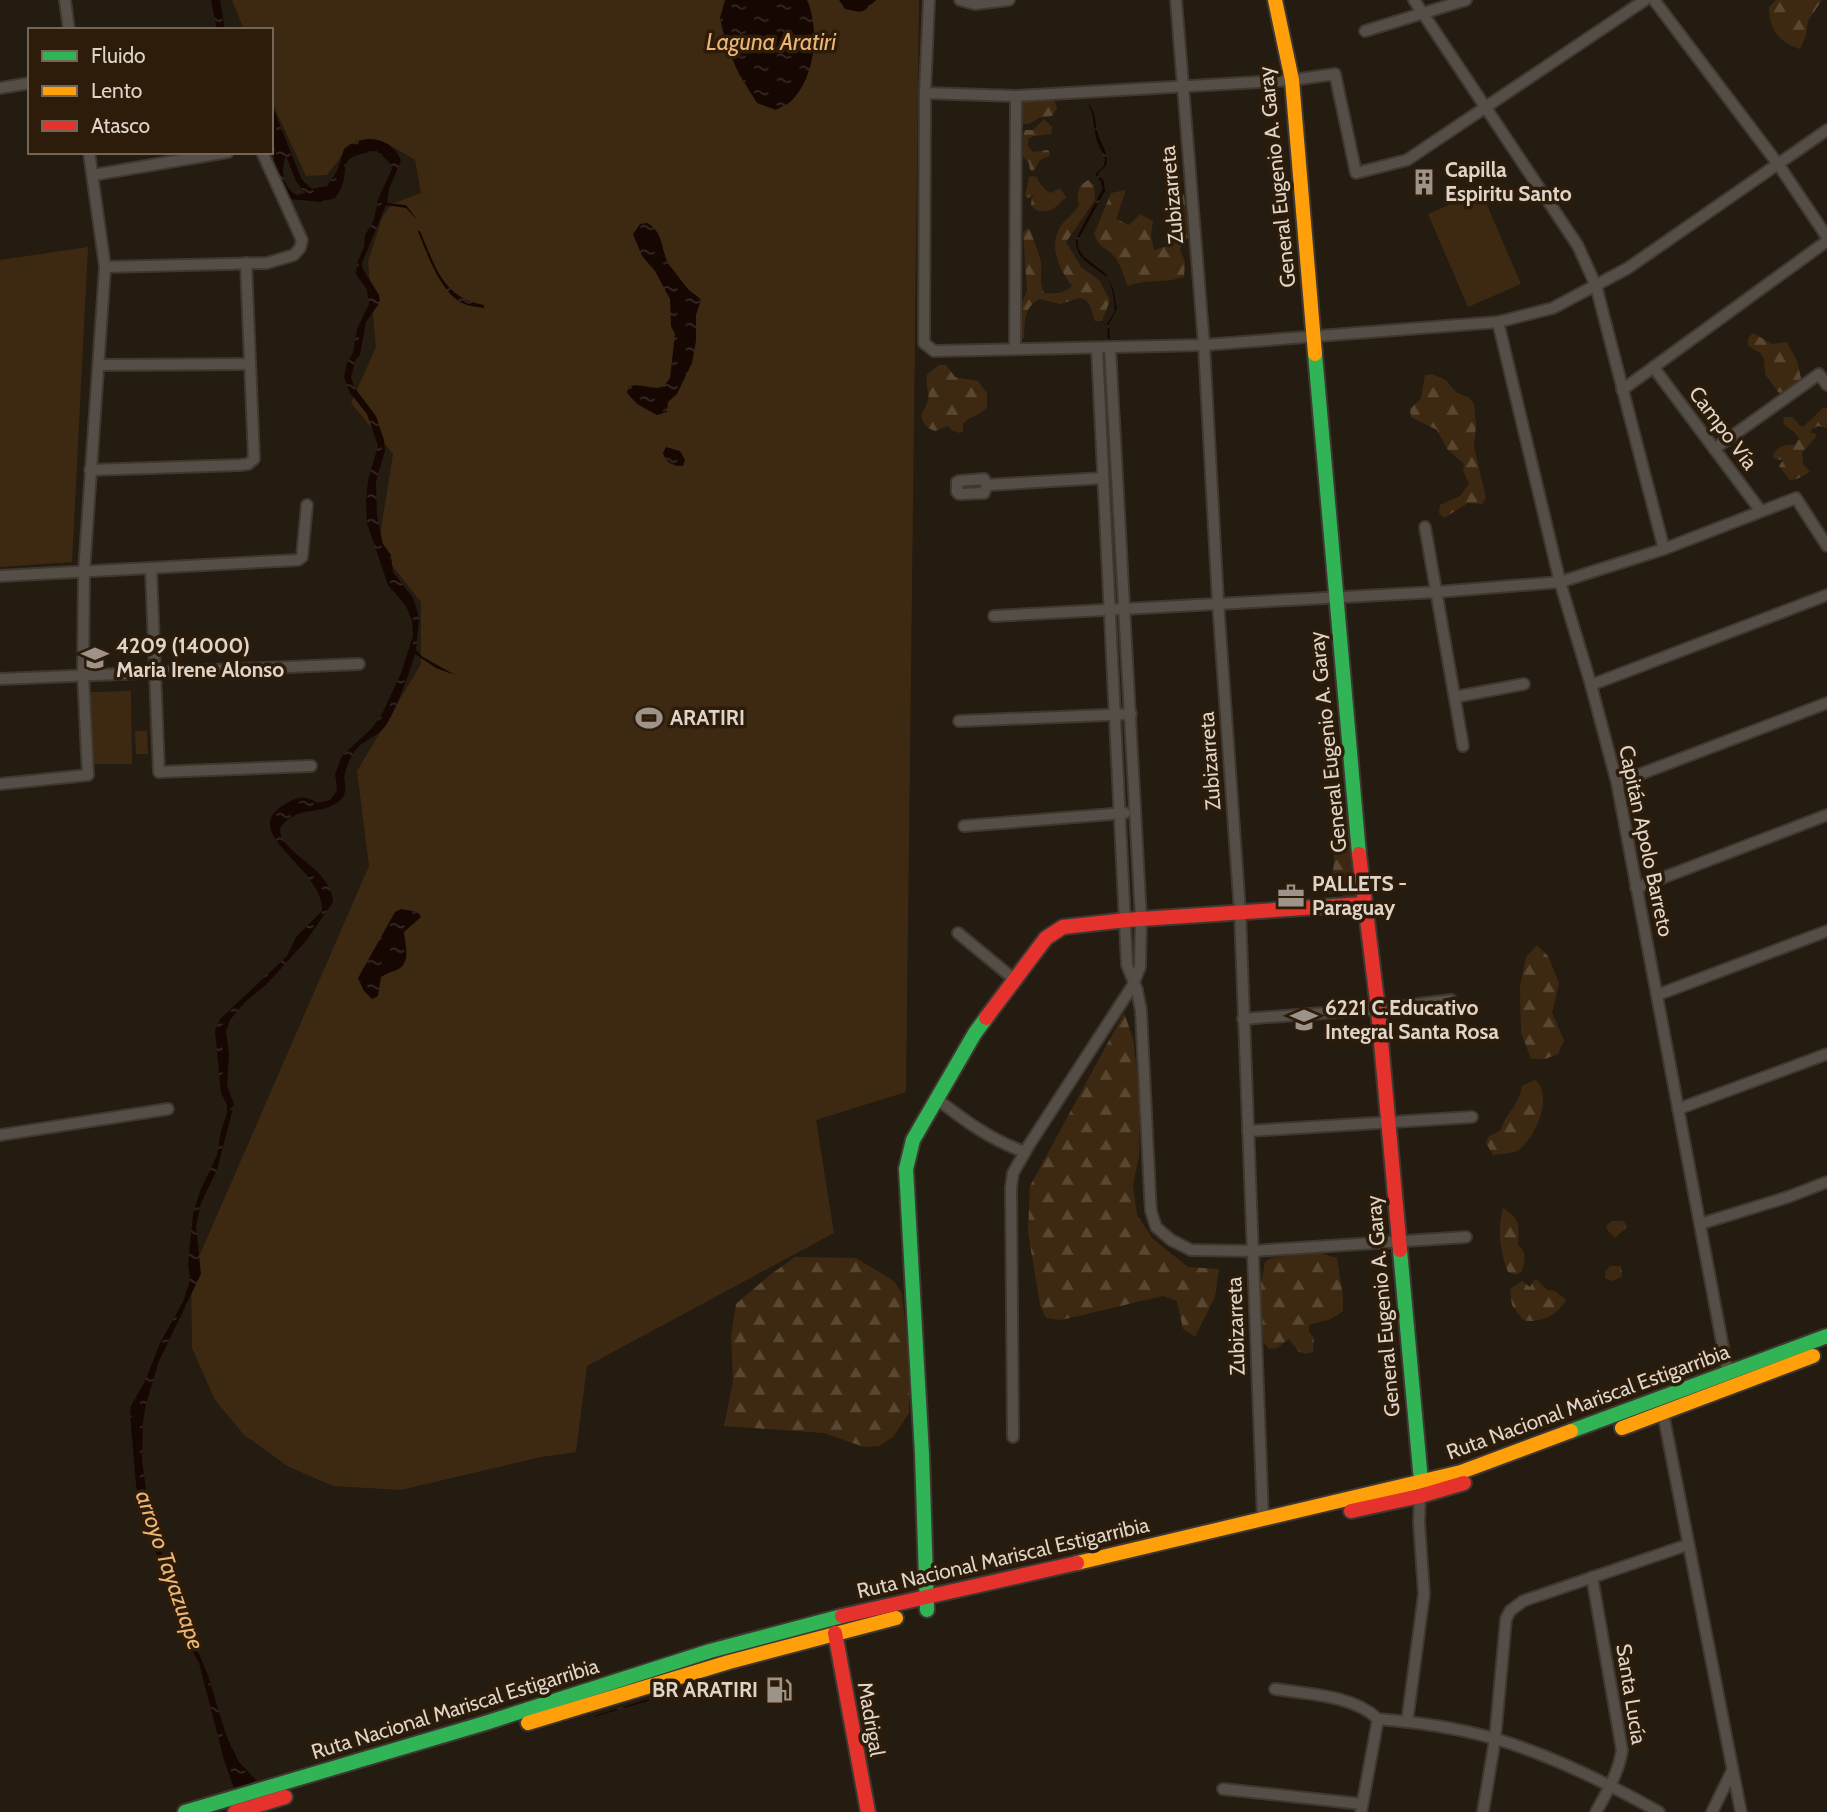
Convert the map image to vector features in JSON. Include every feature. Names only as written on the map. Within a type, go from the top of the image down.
[{"type":"main road","name":"General Eugenio A. Garay","points":[[1275,0],[1292,80],[1335,598],[1364,904],[1378,1009],[1420,1489]]},
{"type":"main road","points":[[926,1604],[922,1454],[906,1169],[913,1140],[975,1033],[1046,938],[1063,928],[1134,919],[1364,904]]},
{"type":"main road","name":"Ruta Nacional Mariscal Estigarribia","points":[[235,1812],[926,1604],[1263,1520],[1420,1489],[1827,1336]]},
{"type":"main road","name":"Ruta Nacional Mariscal Estigarribia","points":[[184,1812],[456,1732],[710,1651],[813,1623],[926,1604],[1512,1468],[1827,1350]]},
{"type":"main road","name":"Madrigal","points":[[835,1633],[868,1812]]},
{"type":"street","points":[[65,0],[69,28]]},
{"type":"street","points":[[929,0],[925,93],[924,343],[933,351],[1204,345],[1498,322],[1553,308],[1628,268],[1827,130]]},
{"type":"street","points":[[960,0],[975,4],[1009,0]]},
{"type":"street","name":"Zubizarreta","points":[[1176,0],[1204,345],[1218,602],[1240,912],[1263,1520]]},
{"type":"street","points":[[1414,0],[1578,246],[1596,286],[1664,549]]},
{"type":"street","points":[[1365,31],[1466,0]]},
{"type":"street","points":[[925,93],[1016,96],[1292,80],[1335,74],[1356,173],[1407,160],[1644,0]]},
{"type":"street","points":[[1622,390],[1827,238],[1778,164],[1654,0]]},
{"type":"street","points":[[0,88],[28,83]]},
{"type":"street","points":[[1015,348],[1016,96]]},
{"type":"street","points":[[0,784],[88,775],[83,674],[84,572],[105,267],[89,154]]},
{"type":"street","points":[[93,175],[216,154]]},
{"type":"street","points":[[105,267],[267,263],[294,256],[302,240],[263,154]]},
{"type":"street","points":[[90,470],[248,464],[254,459],[246,263]]},
{"type":"street","name":"Capitán Apolo Barreto","points":[[1498,322],[1560,582],[1617,783],[1728,1374]]},
{"type":"street","points":[[1097,348],[1121,813],[1134,919]]},
{"type":"street","points":[[1110,348],[1136,813],[1134,919],[1127,965],[1139,997],[1151,1211],[1156,1227],[1171,1240],[1191,1250],[1253,1251],[1466,1237]]},
{"type":"street","points":[[99,365],[249,364]]},
{"type":"street","name":"Campo Vía","points":[[1654,368],[1760,510]]},
{"type":"street","points":[[1714,449],[1819,374],[1827,385]]},
{"type":"street","points":[[988,485],[1103,478]]},
{"type":"street","points":[[994,616],[1437,592],[1560,582],[1664,549],[1796,498],[1827,546]]},
{"type":"street","points":[[0,576],[298,560],[302,557],[307,505]]},
{"type":"street","points":[[1425,527],[1463,746]]},
{"type":"street","points":[[151,569],[159,772],[311,766]]},
{"type":"street","points":[[1591,685],[1827,595]]},
{"type":"street","points":[[0,679],[359,664]]},
{"type":"street","points":[[1455,697],[1524,684]]},
{"type":"street","points":[[1617,783],[1827,703]]},
{"type":"street","points":[[959,721],[1131,714]]},
{"type":"street","points":[[964,827],[1136,813]]},
{"type":"street","points":[[1636,888],[1827,816]]},
{"type":"street","points":[[1657,995],[1827,931]]},
{"type":"street","points":[[958,933],[1015,980]]},
{"type":"street","points":[[1013,1437],[1013,1173],[1133,985]]},
{"type":"street","points":[[1243,1019],[1378,1009],[1451,1000]]},
{"type":"street","points":[[1678,1109],[1827,1054]]},
{"type":"street","points":[[937,1099],[975,1129],[1001,1144],[1025,1152]]},
{"type":"street","points":[[0,1135],[168,1109]]},
{"type":"street","points":[[1248,1131],[1472,1117]]},
{"type":"street","points":[[1700,1224],[1827,1182]]},
{"type":"street","points":[[1663,1413],[1741,1812]]},
{"type":"street","points":[[1406,1722],[1424,1594],[1419,1522],[1420,1489]]},
{"type":"street","points":[[1483,1812],[1495,1739],[1506,1619],[1510,1611],[1523,1601],[1687,1545]]},
{"type":"street","name":"Santa Lucía","points":[[1592,1577],[1622,1750],[1610,1787],[1596,1812]]},
{"type":"street","points":[[1275,1689],[1364,1708],[1378,1719],[1495,1739],[1543,1757],[1659,1812]]},
{"type":"street","points":[[1223,1789],[1361,1808],[1378,1719]]},
{"type":"street","points":[[1712,1812],[1732,1771]]},
{"type":"green space","name":"ARATIRI","points":[[232,0],[919,0],[906,1092],[816,1120],[834,1233],[587,1366],[576,1452],[541,1457],[401,1490],[333,1486],[289,1467],[244,1435],[215,1400],[192,1348],[191,1275],[369,866],[357,771],[421,664],[421,602],[378,548],[393,454],[351,403],[376,347],[368,262],[382,218],[392,204],[421,193],[415,160],[393,147],[343,154],[327,175],[306,176],[273,104],[273,28],[243,28]]},
{"type":"green space","points":[[1776,0],[1822,0],[1808,21],[1806,36],[1800,49],[1786,43],[1773,29],[1769,7]]},
{"type":"green space","points":[[1054,98],[1057,108],[1052,116],[1022,124],[1019,102],[1022,99]]},
{"type":"green space","points":[[1044,119],[1052,127],[1051,134],[1028,139],[1028,146],[1033,152],[1048,150],[1050,153],[1040,160],[1033,172],[1022,155],[1024,133],[1025,130],[1033,130]]},
{"type":"green space","points":[[1029,177],[1037,177],[1048,192],[1060,188],[1066,197],[1049,210],[1036,210],[1031,205],[1032,197],[1037,193],[1028,198],[1025,196]]},
{"type":"green space","points":[[1088,180],[1094,185],[1095,200],[1066,242],[1081,267],[1099,280],[1110,300],[1102,321],[1095,321],[1086,300],[1080,298],[1060,304],[1039,299],[1027,311],[1024,338],[1018,342],[1018,327],[1023,312],[1021,304],[1027,291],[1023,232],[1029,228],[1037,250],[1044,293],[1059,293],[1072,286],[1060,266],[1055,242],[1060,227],[1079,205],[1079,191]]},
{"type":"green space","points":[[1126,190],[1116,219],[1129,225],[1140,214],[1153,221],[1151,236],[1154,250],[1167,246],[1178,235],[1175,206],[1184,193],[1188,237],[1180,249],[1185,262],[1184,277],[1128,286],[1118,261],[1098,242],[1094,234],[1111,193]]},
{"type":"green space","points":[[1481,191],[1521,284],[1468,307],[1428,214]]},
{"type":"green space","points":[[88,247],[72,562],[0,567],[0,260]]},
{"type":"green space","points":[[1753,333],[1772,344],[1787,342],[1797,361],[1802,382],[1783,394],[1778,392],[1765,374],[1764,359],[1760,353],[1748,346],[1748,338]]},
{"type":"green space","points":[[939,365],[946,365],[955,377],[978,381],[987,393],[987,408],[966,421],[960,433],[948,426],[932,430],[925,425],[921,415],[929,397],[927,374]]},
{"type":"green space","points":[[1432,374],[1446,380],[1456,392],[1469,398],[1474,404],[1474,447],[1486,498],[1482,504],[1468,503],[1444,518],[1439,513],[1440,505],[1460,496],[1469,484],[1463,470],[1464,464],[1447,449],[1437,430],[1411,417],[1410,409],[1421,398],[1425,375]]},
{"type":"green space","points":[[1823,408],[1827,408],[1827,428],[1818,426],[1812,429],[1811,433],[1815,433],[1816,437],[1802,453],[1803,464],[1810,472],[1790,480],[1779,466],[1783,460],[1773,456],[1778,448],[1794,445],[1799,439],[1784,424],[1783,417],[1793,417],[1800,426],[1804,426]]},
{"type":"green space","points":[[131,691],[132,764],[91,764],[90,692]]},
{"type":"green space","points":[[135,731],[147,731],[148,754],[136,754]]},
{"type":"green space","points":[[1347,810],[1352,816],[1363,873],[1370,881],[1360,897],[1353,899],[1339,894],[1324,894],[1334,866],[1331,825],[1333,815]]},
{"type":"green space","points":[[1537,945],[1548,956],[1559,983],[1552,1013],[1564,1040],[1558,1054],[1545,1059],[1531,1059],[1521,1032],[1520,986],[1526,957]]},
{"type":"green space","points":[[1124,1013],[1133,1038],[1140,1097],[1139,1156],[1133,1185],[1137,1215],[1153,1239],[1188,1267],[1219,1269],[1215,1297],[1195,1337],[1183,1329],[1177,1301],[1163,1296],[1061,1320],[1046,1318],[1040,1305],[1028,1232],[1030,1186]]},
{"type":"green space","points":[[1535,1080],[1543,1095],[1543,1105],[1532,1135],[1517,1151],[1493,1155],[1486,1143],[1488,1137],[1501,1130],[1522,1086]]},
{"type":"green space","points":[[1503,1208],[1518,1223],[1518,1245],[1524,1254],[1524,1260],[1522,1271],[1516,1275],[1508,1272],[1501,1248],[1500,1224]]},
{"type":"green space","points":[[1612,1221],[1624,1221],[1627,1227],[1615,1238],[1606,1226]]},
{"type":"green space","points":[[1316,1252],[1337,1258],[1343,1311],[1331,1319],[1309,1325],[1309,1332],[1314,1338],[1313,1352],[1306,1354],[1298,1351],[1289,1339],[1277,1348],[1269,1349],[1259,1330],[1257,1319],[1265,1262],[1271,1258]]},
{"type":"green space","points":[[795,1257],[856,1258],[894,1281],[902,1294],[910,1368],[909,1413],[893,1437],[879,1446],[864,1447],[824,1433],[724,1426],[733,1381],[731,1336],[736,1304]]},
{"type":"green space","points":[[1610,1266],[1621,1266],[1622,1277],[1612,1281],[1605,1278],[1605,1272]]},
{"type":"green space","points":[[1534,1280],[1566,1300],[1548,1317],[1536,1321],[1523,1320],[1512,1305],[1510,1289],[1522,1281],[1530,1287]]},
{"type":"water","points":[[211,0],[220,0],[225,28],[217,28]]},
{"type":"water","name":"Laguna Aratiri","points":[[725,0],[807,0],[814,38],[811,65],[794,98],[776,110],[757,103],[739,74],[726,45],[720,18]]},
{"type":"water","points":[[839,0],[876,0],[859,12],[845,9]]},
{"type":"water","points":[[1088,104],[1093,111],[1106,154],[1106,166],[1098,173],[1104,180],[1102,181],[1095,174],[1104,166],[1105,159],[1096,139]]},
{"type":"water","points":[[273,108],[302,180],[312,189],[327,186],[337,171],[344,149],[360,140],[384,142],[397,153],[401,161],[389,189],[387,203],[406,205],[418,221],[406,208],[386,205],[362,263],[380,302],[366,322],[360,355],[356,359],[351,377],[354,387],[376,416],[384,440],[385,451],[376,481],[377,516],[383,544],[391,555],[393,572],[413,598],[418,613],[416,650],[423,657],[455,675],[436,668],[415,654],[392,715],[380,732],[357,748],[351,757],[345,773],[345,792],[342,799],[323,809],[294,816],[280,828],[288,846],[324,879],[333,902],[306,941],[230,1020],[226,1032],[229,1054],[227,1086],[234,1104],[217,1170],[201,1203],[196,1226],[201,1274],[159,1361],[145,1408],[142,1460],[150,1519],[187,1626],[208,1675],[226,1735],[239,1762],[256,1780],[256,1785],[235,1791],[224,1760],[199,1663],[186,1639],[168,1581],[147,1531],[136,1485],[131,1406],[145,1381],[161,1341],[183,1302],[190,1280],[188,1264],[193,1214],[200,1191],[217,1155],[227,1113],[227,1105],[221,1093],[215,1031],[220,1019],[287,956],[296,937],[322,911],[319,894],[274,836],[270,824],[275,811],[293,800],[306,798],[318,803],[330,800],[334,795],[337,788],[335,774],[342,756],[372,728],[382,714],[401,673],[413,636],[412,621],[406,606],[388,585],[367,523],[368,480],[378,446],[367,414],[350,393],[344,377],[347,363],[353,353],[357,329],[369,304],[367,290],[356,274],[357,263],[364,247],[365,235],[374,220],[378,199],[392,169],[389,162],[377,151],[362,154],[352,157],[348,162],[344,181],[335,198],[321,202],[289,199],[273,167]],"holes":[[[286,156],[296,181],[305,193],[296,195],[288,188],[283,172]]]},
{"type":"water","points":[[1102,190],[1105,190],[1104,193],[1078,240],[1078,248],[1084,257],[1105,273],[1113,288],[1117,309],[1109,324],[1110,339],[1107,324],[1115,311],[1110,284],[1106,277],[1081,257],[1076,246],[1076,239]]},
{"type":"water","points":[[647,223],[657,232],[670,266],[688,289],[701,300],[696,315],[696,341],[692,363],[677,394],[668,402],[667,412],[657,415],[637,404],[627,393],[628,387],[633,385],[660,388],[670,378],[675,334],[671,326],[670,299],[655,271],[642,256],[633,234],[640,224]]},
{"type":"water","points":[[418,231],[436,268],[449,287],[458,295],[484,305],[484,308],[462,303],[447,290],[435,271]]},
{"type":"water","points":[[666,447],[680,451],[685,460],[683,466],[668,462],[663,453]]},
{"type":"water","points":[[401,909],[418,912],[421,917],[404,932],[405,963],[381,977],[378,996],[372,999],[364,991],[358,978],[395,912]]},
{"type":"water","points":[[700,1683],[701,1685],[594,1717],[594,1716]]},
{"type":"waterway","points":[[1100,179],[1104,191]]},
{"type":"traffic: fast","points":[[1315,354],[1359,854]]},
{"type":"traffic: fast","points":[[927,1610],[922,1454],[906,1169],[913,1140],[986,1018]]},
{"type":"traffic: fast","points":[[1400,1250],[1421,1481]]},
{"type":"traffic: fast","points":[[1571,1431],[1827,1336]]},
{"type":"traffic: fast","points":[[185,1812],[482,1724],[710,1651],[842,1616]]},
{"type":"traffic: slow","points":[[1275,0],[1292,80],[1315,354]]},
{"type":"traffic: slow","points":[[1622,1428],[1813,1356]]},
{"type":"traffic: slow","points":[[1077,1563],[1461,1472],[1571,1431]]},
{"type":"traffic: slow","points":[[528,1723],[729,1662],[896,1618]]},
{"type":"traffic: jam","points":[[1359,854],[1378,1009],[1400,1250]]},
{"type":"traffic: jam","points":[[986,1018],[1046,938],[1063,927],[1126,920],[1364,904]]},
{"type":"traffic: jam","points":[[1351,1511],[1464,1483]]},
{"type":"traffic: jam","points":[[842,1616],[1077,1563]]},
{"type":"traffic: jam","points":[[835,1633],[868,1812]]},
{"type":"traffic: jam","points":[[235,1812],[285,1797]]},
{"type":"place","name":"Capilla Espiritu Santo","points":[[1424,182]]},
{"type":"place","name":"4209 (14000) Maria Irene Alonso","points":[[95,658]]},
{"type":"place","name":"ARATIRI","points":[[649,718]]},
{"type":"place","name":"PALLETS - Paraguay","points":[[1291,896]]},
{"type":"place","name":"6221 C.Educativo Integral Santa Rosa","points":[[1304,1020]]},
{"type":"place","name":"BR ARATIRI","points":[[779,1690]]},
{"type":"water label","name":"arroyo Tayazuape","points":[[170,1570]]}]
